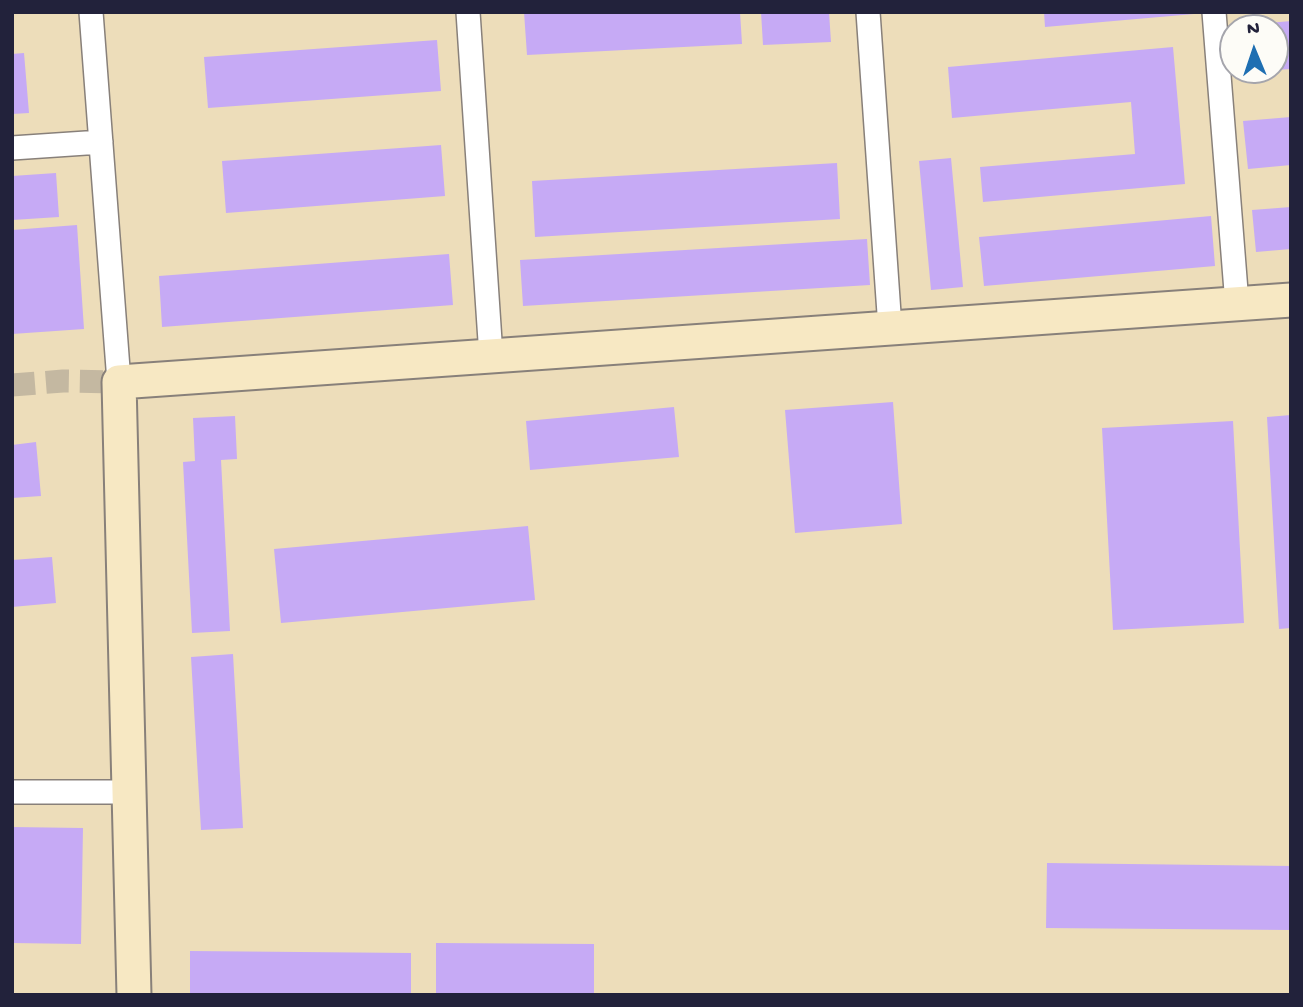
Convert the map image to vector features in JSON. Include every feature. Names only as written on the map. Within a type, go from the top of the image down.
[{"type":"street","points":[[91,12],[119,382],[134,995]]},
{"type":"street","points":[[468,12],[491,356]]},
{"type":"street","points":[[869,12],[890,328]]},
{"type":"street","points":[[1214,12],[1237,304]]},
{"type":"street","points":[[12,148],[101,142]]},
{"type":"street","points":[[119,382],[1291,300]]},
{"type":"street","points":[[12,792],[129,792]]},
{"type":"building","points":[[524,12],[740,12],[742,44],[527,55]]},
{"type":"building","points":[[761,12],[829,12],[831,42],[763,45]]},
{"type":"building","points":[[1044,12],[1194,12],[1194,14],[1045,27]]},
{"type":"building","points":[[1289,21],[1291,21],[1289,69]]},
{"type":"building","points":[[437,40],[441,91],[208,108],[204,57]]},
{"type":"building","points":[[1173,47],[1185,184],[983,202],[980,167],[1135,154],[1131,102],[952,118],[948,67]]},
{"type":"building","points":[[24,53],[29,113],[12,114],[12,54]]},
{"type":"building","points":[[1291,117],[1291,165],[1248,169],[1243,121]]},
{"type":"building","points":[[441,145],[445,196],[226,213],[222,161]]},
{"type":"building","points":[[951,158],[963,287],[931,290],[919,161]]},
{"type":"building","points":[[837,163],[840,219],[535,237],[532,181]]},
{"type":"building","points":[[56,173],[59,217],[12,220],[12,176]]},
{"type":"building","points":[[1291,207],[1291,249],[1256,252],[1252,210]]},
{"type":"building","points":[[1211,216],[1215,266],[984,286],[979,237]]},
{"type":"building","points":[[77,225],[84,329],[12,334],[12,230]]},
{"type":"building","points":[[867,239],[870,285],[523,306],[520,260]]},
{"type":"building","points":[[449,254],[453,305],[162,327],[159,276]]},
{"type":"building","points":[[893,402],[902,524],[795,533],[785,410]]},
{"type":"building","points":[[674,407],[679,457],[530,470],[526,421]]},
{"type":"building","points":[[1291,415],[1291,628],[1279,629],[1267,417]]},
{"type":"building","points":[[235,416],[237,459],[221,460],[230,631],[192,633],[183,462],[195,461],[193,418]]},
{"type":"building","points":[[1233,421],[1244,623],[1113,630],[1102,428]]},
{"type":"building","points":[[36,442],[41,496],[12,498],[12,445]]},
{"type":"building","points":[[528,526],[535,600],[281,623],[274,549]]},
{"type":"building","points":[[52,557],[56,603],[12,607],[12,560]]},
{"type":"building","points":[[233,654],[243,828],[201,830],[191,657]]},
{"type":"building","points":[[12,827],[83,828],[81,944],[12,943]]},
{"type":"building","points":[[1047,863],[1291,866],[1291,930],[1046,928]]},
{"type":"building","points":[[436,943],[594,944],[594,995],[436,994]]},
{"type":"building","points":[[190,951],[411,953],[411,995],[190,995]]},
{"type":"tunnel","points":[[12,385],[63,381],[119,382]]}]
